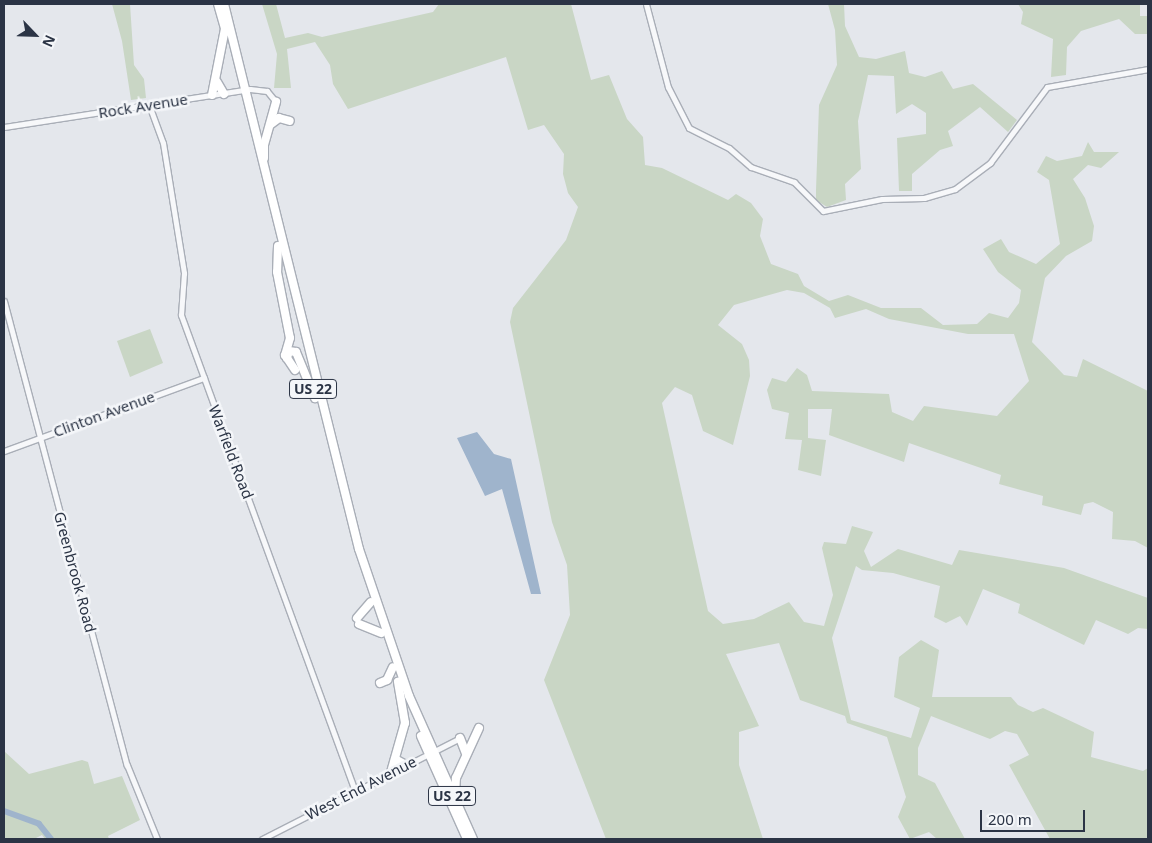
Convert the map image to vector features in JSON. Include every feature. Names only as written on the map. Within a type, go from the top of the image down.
[{"type":"highway","name":"US 22","points":[[218,4],[264,170],[349,516],[392,652],[467,839]]},
{"type":"highway","name":"US 22","points":[[224,4],[278,246],[315,398],[371,602],[398,682],[473,839]]},
{"type":"highway","points":[[212,95],[217,82],[225,29]]},
{"type":"highway","points":[[217,82],[224,94]]},
{"type":"highway","points":[[264,170],[264,145],[276,102]]},
{"type":"highway","points":[[270,126],[277,119],[290,121]]},
{"type":"highway","points":[[278,246],[277,272],[290,338],[285,351],[295,370]]},
{"type":"highway","points":[[287,358],[289,351],[296,352],[315,398]]},
{"type":"highway","points":[[371,602],[358,621],[381,633]]},
{"type":"highway","points":[[380,683],[387,680],[393,667]]},
{"type":"highway","points":[[391,772],[396,760],[394,753],[405,718],[398,682]]},
{"type":"highway","points":[[457,808],[455,782],[479,728]]},
{"type":"highway","points":[[460,738],[466,754]]},
{"type":"highway","points":[[396,760],[406,765]]},
{"type":"street","points":[[646,4],[668,87],[689,128],[729,148],[752,167],[794,182],[823,211],[882,199],[924,198],[955,189],[990,163],[1047,87],[1148,69]]},
{"type":"street","name":"Rock Avenue","points":[[4,127],[263,89],[276,102]]},
{"type":"street","name":"Warfield Road","points":[[149,105],[163,143],[184,272],[180,312],[355,791]]},
{"type":"street","name":"Greenbrook Road","points":[[4,301],[127,766],[156,839]]},
{"type":"street","name":"Clinton Avenue","points":[[4,451],[204,378]]},
{"type":"street","name":"West End Avenue","points":[[262,839],[460,738]]},
{"type":"green space","points":[[112,4],[130,4],[134,65],[144,79],[146,98],[131,100],[122,41]]},
{"type":"green space","points":[[262,4],[276,4],[285,38],[308,33],[322,37],[433,12],[439,4],[571,4],[591,80],[609,75],[627,119],[643,137],[645,165],[662,168],[728,200],[736,194],[751,203],[763,219],[760,236],[771,264],[798,274],[804,286],[829,301],[848,295],[881,308],[921,308],[943,325],[977,324],[989,313],[1008,318],[1019,303],[1021,290],[998,272],[983,249],[1001,239],[1009,252],[1036,264],[1060,244],[1049,180],[1037,172],[1046,156],[1057,161],[1082,156],[1088,142],[1094,152],[1119,152],[1101,168],[1088,165],[1073,179],[1085,198],[1094,226],[1092,241],[1066,256],[1045,278],[1032,342],[1064,375],[1077,377],[1083,359],[1148,391],[1148,548],[1135,541],[1112,539],[1113,512],[1093,502],[1084,504],[1081,515],[1042,505],[1043,496],[999,484],[1001,475],[909,443],[904,462],[829,435],[832,409],[808,409],[808,438],[826,440],[821,476],[798,470],[802,440],[785,439],[789,413],[772,409],[767,390],[772,378],[786,382],[797,368],[807,375],[812,391],[889,394],[892,412],[913,421],[924,406],[997,416],[1029,381],[1014,334],[968,334],[889,319],[866,309],[835,318],[830,308],[804,293],[787,290],[734,305],[718,325],[742,344],[749,360],[750,376],[733,445],[703,431],[692,395],[675,387],[662,403],[708,611],[723,624],[754,619],[789,602],[804,622],[824,626],[833,595],[822,548],[824,542],[846,544],[852,526],[873,532],[864,551],[871,567],[898,549],[952,565],[959,550],[1064,568],[1148,598],[1148,629],[1138,628],[1128,634],[1096,620],[1084,645],[1018,613],[1020,604],[983,589],[967,626],[960,616],[946,623],[934,617],[940,586],[893,573],[862,570],[856,566],[832,638],[851,720],[911,738],[920,708],[894,697],[899,657],[921,640],[939,650],[932,697],[1011,697],[1018,705],[1033,712],[1043,708],[1094,732],[1091,757],[1143,771],[1148,768],[1148,839],[1050,839],[1009,765],[1029,755],[1017,734],[1005,731],[990,739],[931,716],[918,748],[918,775],[935,783],[965,839],[937,839],[929,832],[910,839],[898,817],[906,797],[887,737],[847,723],[845,716],[800,700],[779,643],[726,654],[759,726],[739,732],[739,765],[763,839],[606,839],[544,680],[570,615],[567,565],[552,522],[510,322],[513,308],[566,240],[578,207],[568,193],[563,174],[564,154],[544,125],[528,130],[506,57],[348,109],[333,84],[330,65],[315,42],[287,49],[291,88],[274,88],[277,54]]},
{"type":"green space","points":[[828,4],[844,4],[845,26],[859,57],[876,59],[905,51],[909,73],[925,77],[942,71],[953,89],[973,84],[1017,120],[1008,132],[980,107],[948,131],[953,146],[940,150],[912,174],[912,191],[899,191],[897,138],[926,134],[926,113],[912,104],[896,114],[894,76],[868,75],[858,121],[861,169],[845,184],[846,200],[827,207],[816,200],[816,190],[819,105],[837,65],[835,30]]},
{"type":"green space","points":[[1018,4],[1140,4],[1140,16],[1148,16],[1148,34],[1135,34],[1119,19],[1081,31],[1067,47],[1066,75],[1051,77],[1053,39],[1021,24],[1023,12]]},
{"type":"green space","points":[[150,329],[163,363],[130,377],[117,341]]},
{"type":"green space","points":[[4,751],[29,774],[82,760],[88,762],[94,784],[122,776],[140,820],[108,836],[109,839],[45,839],[42,835],[34,839],[4,839]]},
{"type":"water","points":[[477,432],[494,454],[511,459],[541,594],[531,594],[502,489],[485,496],[457,438]]},
{"type":"waterway","points":[[4,811],[39,824],[51,839]]}]
